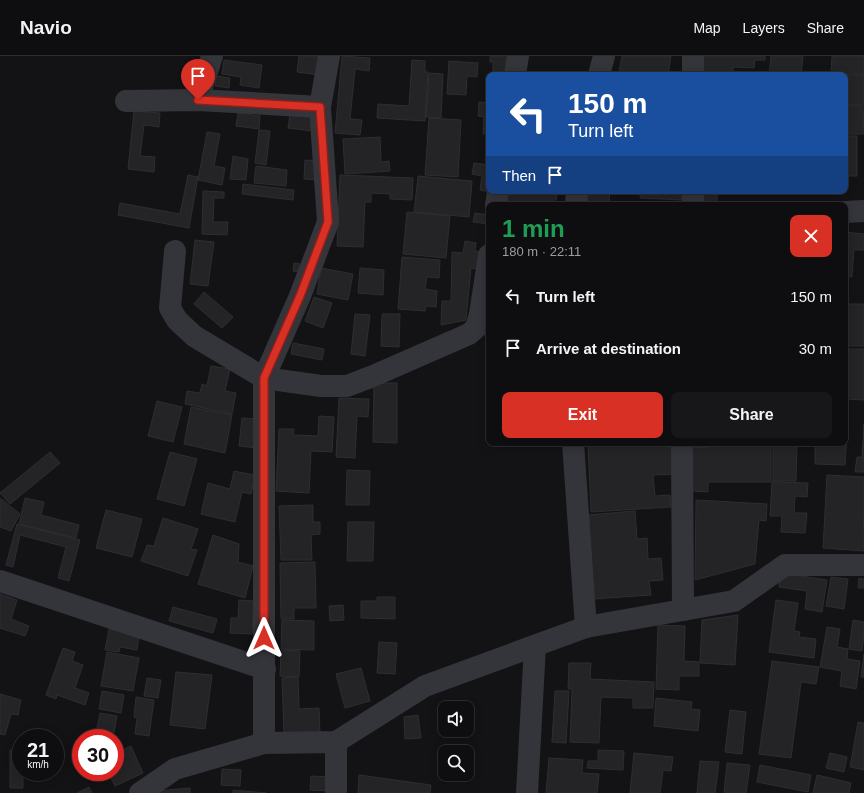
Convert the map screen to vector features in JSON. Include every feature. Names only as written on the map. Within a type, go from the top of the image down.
[{"type":"street","points":[[198,100],[212,56]]},
{"type":"street","points":[[264,743],[264,378],[300,296],[328,222],[320,107],[329,56]]},
{"type":"street","points":[[515,72],[518,56]]},
{"type":"street","points":[[600,72],[604,56]]},
{"type":"street","points":[[693,56],[693,72]]},
{"type":"street","points":[[126,101],[198,100],[320,107]]},
{"type":"street","points":[[848,212],[864,211]]},
{"type":"street","points":[[176,251],[170,308],[177,320],[194,336],[264,378],[321,386],[347,386],[469,334],[476,328],[480,314],[486,275]]},
{"type":"street","points":[[573,446],[586,627]]},
{"type":"street","points":[[682,446],[683,610]]},
{"type":"street","points":[[140,793],[175,769],[264,743],[336,742],[425,686],[586,627],[734,601],[785,565],[864,565]]},
{"type":"street","points":[[0,581],[265,669]]},
{"type":"street","points":[[527,793],[535,646]]},
{"type":"street","points":[[336,742],[336,793]]},
{"type":"building","points":[[299,56],[322,56],[319,75],[297,72]]},
{"type":"building","points":[[342,56],[370,58],[369,71],[355,69],[350,119],[362,120],[360,135],[335,133]]},
{"type":"building","points":[[490,56],[509,56],[507,72],[493,72],[493,62],[490,62]]},
{"type":"building","points":[[622,56],[671,56],[668,72],[619,72]]},
{"type":"building","points":[[703,56],[765,56],[765,60],[755,60],[754,68],[733,67],[733,72],[703,72]]},
{"type":"building","points":[[771,56],[803,56],[801,72],[769,72]]},
{"type":"building","points":[[832,56],[864,56],[864,74],[831,72]]},
{"type":"building","points":[[224,60],[262,65],[259,88],[240,85],[241,77],[222,74]]},
{"type":"building","points":[[412,60],[425,61],[425,72],[428,72],[425,121],[377,118],[378,104],[409,106]]},
{"type":"building","points":[[449,61],[478,63],[477,77],[467,76],[466,95],[447,94]]},
{"type":"building","points":[[429,73],[443,74],[441,118],[426,117]]},
{"type":"building","points":[[848,75],[864,75],[864,105],[848,105]]},
{"type":"building","points":[[216,76],[230,78],[229,88],[215,86]]},
{"type":"building","points":[[479,102],[486,103],[486,134],[483,134],[484,117],[478,116]]},
{"type":"building","points":[[848,106],[863,106],[864,134],[848,134]]},
{"type":"building","points":[[134,111],[160,113],[159,127],[144,125],[140,156],[155,157],[154,172],[128,169]]},
{"type":"building","points":[[238,113],[260,116],[259,129],[236,126]]},
{"type":"building","points":[[290,114],[315,117],[313,131],[288,128]]},
{"type":"building","points":[[429,118],[461,120],[458,177],[425,175]]},
{"type":"building","points":[[259,130],[270,131],[266,165],[255,163]]},
{"type":"building","points":[[207,132],[220,134],[214,166],[225,168],[222,185],[198,180]]},
{"type":"building","points":[[848,136],[857,136],[857,176],[848,176]]},
{"type":"building","points":[[380,137],[381,162],[389,161],[390,171],[345,174],[343,139]]},
{"type":"building","points":[[233,156],[248,159],[246,180],[230,179]]},
{"type":"building","points":[[305,160],[320,161],[319,180],[304,179]]},
{"type":"building","points":[[474,163],[486,165],[486,191],[480,190],[482,176],[472,174]]},
{"type":"building","points":[[256,166],[287,170],[286,186],[254,183]]},
{"type":"building","points":[[188,175],[198,177],[189,228],[118,215],[120,203],[180,214]]},
{"type":"building","points":[[340,175],[413,178],[412,200],[390,199],[390,194],[371,193],[371,202],[365,202],[363,247],[337,246]]},
{"type":"building","points":[[418,176],[472,181],[469,217],[414,212]]},
{"type":"building","points":[[243,184],[294,190],[293,200],[242,194]]},
{"type":"building","points":[[203,191],[224,192],[224,198],[214,198],[213,222],[228,222],[227,235],[202,234]]},
{"type":"building","points":[[502,194],[557,194],[556,202],[501,202]]},
{"type":"building","points":[[588,194],[610,194],[609,202],[587,202]]},
{"type":"building","points":[[641,194],[682,194],[682,200],[640,198]]},
{"type":"building","points":[[699,194],[717,194],[717,202],[698,202]]},
{"type":"building","points":[[407,212],[450,216],[446,258],[403,254]]},
{"type":"building","points":[[475,213],[486,215],[486,224],[473,222]]},
{"type":"building","points":[[848,232],[864,234],[864,250],[854,250],[852,277],[848,276]]},
{"type":"building","points":[[195,240],[214,242],[208,286],[190,284]]},
{"type":"building","points":[[465,241],[476,243],[475,251],[486,253],[484,270],[471,268],[466,320],[441,325],[442,301],[451,301],[452,252],[463,253]]},
{"type":"building","points":[[402,257],[440,260],[439,278],[427,277],[425,289],[437,291],[436,307],[426,306],[425,311],[398,309]]},
{"type":"building","points":[[294,263],[306,265],[305,273],[293,271]]},
{"type":"building","points":[[321,268],[353,274],[348,300],[317,294]]},
{"type":"building","points":[[360,268],[384,270],[383,295],[358,293]]},
{"type":"building","points":[[204,292],[233,317],[222,328],[194,304]]},
{"type":"building","points":[[314,297],[332,303],[323,328],[305,321]]},
{"type":"building","points":[[848,304],[864,304],[864,346],[848,346]]},
{"type":"building","points":[[355,314],[370,315],[365,356],[351,354]]},
{"type":"building","points":[[382,314],[400,314],[399,347],[381,346]]},
{"type":"building","points":[[293,343],[324,349],[322,360],[291,354]]},
{"type":"building","points":[[848,349],[864,349],[864,400],[848,399]]},
{"type":"building","points":[[211,366],[230,369],[225,391],[236,393],[232,414],[185,404],[187,391],[200,393],[202,384],[207,386]]},
{"type":"building","points":[[374,383],[397,383],[397,443],[373,442]]},
{"type":"building","points":[[339,398],[369,399],[368,417],[357,416],[355,458],[336,457]]},
{"type":"building","points":[[157,401],[182,407],[173,442],[148,436]]},
{"type":"building","points":[[191,407],[232,415],[225,453],[184,444]]},
{"type":"building","points":[[319,416],[334,417],[332,452],[311,451],[309,493],[276,491],[279,429],[294,429],[293,435],[318,436]]},
{"type":"building","points":[[242,418],[259,419],[257,448],[239,446]]},
{"type":"building","points":[[864,424],[864,472],[855,472],[857,457],[862,457]]},
{"type":"building","points":[[588,446],[675,446],[677,474],[653,475],[655,496],[670,495],[671,507],[591,512]]},
{"type":"building","points":[[714,446],[771,446],[771,482],[708,482],[708,492],[692,491],[692,447],[714,448]]},
{"type":"building","points":[[773,446],[797,446],[796,481],[773,481]]},
{"type":"building","points":[[815,446],[846,446],[845,465],[815,464]]},
{"type":"building","points":[[50,452],[60,463],[10,504],[0,493]]},
{"type":"building","points":[[170,452],[197,459],[184,506],[157,499]]},
{"type":"building","points":[[347,470],[370,471],[369,505],[346,505]]},
{"type":"building","points":[[234,471],[255,475],[251,494],[242,492],[235,522],[201,514],[208,483],[230,489]]},
{"type":"building","points":[[827,475],[864,477],[864,551],[823,548]]},
{"type":"building","points":[[772,482],[808,483],[807,497],[795,496],[794,513],[807,513],[805,533],[781,532],[782,516],[770,516]]},
{"type":"building","points":[[0,498],[20,514],[11,531],[0,527]]},
{"type":"building","points":[[25,498],[44,502],[41,515],[79,525],[76,538],[19,524]]},
{"type":"building","points":[[696,500],[767,504],[766,521],[759,520],[755,564],[695,580]]},
{"type":"building","points":[[313,505],[313,522],[320,522],[320,534],[311,535],[312,560],[281,560],[279,506]]},
{"type":"building","points":[[106,510],[142,519],[132,557],[96,548]]},
{"type":"building","points":[[635,511],[637,539],[647,538],[648,559],[661,558],[663,580],[649,581],[651,595],[593,599],[588,515]]},
{"type":"building","points":[[163,518],[198,529],[191,549],[197,550],[188,576],[141,561],[147,545],[154,546]]},
{"type":"building","points":[[348,522],[374,522],[373,561],[347,561]]},
{"type":"building","points":[[17,524],[80,540],[69,581],[58,578],[66,547],[20,535],[13,567],[6,565]]},
{"type":"building","points":[[213,535],[239,544],[238,562],[253,566],[245,598],[198,584]]},
{"type":"building","points":[[315,562],[316,608],[294,608],[294,619],[281,619],[280,563]]},
{"type":"building","points":[[781,573],[827,580],[822,612],[805,609],[807,591],[779,587]]},
{"type":"building","points":[[831,577],[848,579],[844,609],[826,606]]},
{"type":"building","points":[[859,578],[864,579],[864,588],[858,588]]},
{"type":"building","points":[[0,594],[17,600],[11,619],[29,626],[25,636],[0,628]]},
{"type":"building","points":[[377,597],[395,597],[395,619],[361,618],[361,601],[377,601]]},
{"type":"building","points":[[239,600],[254,601],[252,634],[230,633],[231,618],[238,618]]},
{"type":"building","points":[[776,600],[798,603],[794,631],[800,632],[799,637],[816,639],[814,658],[769,652]]},
{"type":"building","points":[[343,605],[344,620],[330,621],[329,606]]},
{"type":"building","points":[[173,607],[217,619],[213,633],[169,621]]},
{"type":"building","points":[[738,615],[735,665],[700,663],[702,620]]},
{"type":"building","points":[[282,620],[314,621],[314,650],[281,649]]},
{"type":"building","points":[[853,620],[864,622],[862,651],[849,649]]},
{"type":"building","points":[[658,625],[685,626],[684,661],[699,662],[699,676],[679,676],[679,690],[656,689]]},
{"type":"building","points":[[827,627],[840,629],[837,647],[848,649],[847,659],[860,661],[856,689],[840,686],[842,671],[820,667]]},
{"type":"building","points":[[109,629],[139,635],[137,650],[120,647],[119,652],[105,650]]},
{"type":"building","points":[[379,642],[397,643],[395,674],[377,673]]},
{"type":"building","points":[[63,648],[75,652],[72,661],[83,665],[75,688],[89,693],[85,705],[57,695],[56,699],[46,695]]},
{"type":"building","points":[[281,650],[300,651],[299,677],[280,676]]},
{"type":"building","points":[[107,652],[139,658],[133,691],[101,686]]},
{"type":"building","points":[[864,654],[864,677],[861,677]]},
{"type":"building","points":[[772,661],[819,667],[816,684],[801,682],[791,758],[759,754]]},
{"type":"building","points":[[569,663],[591,663],[590,679],[654,682],[653,708],[633,708],[633,698],[601,697],[599,743],[570,742],[572,689],[568,689]]},
{"type":"building","points":[[361,668],[370,701],[345,708],[336,674]]},
{"type":"building","points":[[176,672],[212,675],[205,729],[170,725]]},
{"type":"building","points":[[298,677],[299,709],[319,708],[320,734],[284,735],[282,678]]},
{"type":"building","points":[[147,678],[161,680],[158,698],[144,696]]},
{"type":"building","points":[[102,691],[124,695],[121,713],[99,709]]},
{"type":"building","points":[[555,691],[569,691],[566,743],[552,742]]},
{"type":"building","points":[[0,694],[21,700],[18,715],[11,714],[5,735],[0,734]]},
{"type":"building","points":[[136,697],[154,700],[149,736],[135,734],[137,718],[134,717]]},
{"type":"building","points":[[656,698],[692,702],[691,709],[700,710],[698,731],[654,726]]},
{"type":"building","points":[[730,710],[746,712],[742,754],[725,752]]},
{"type":"building","points":[[100,713],[117,716],[115,729],[97,729]]},
{"type":"building","points":[[418,715],[421,738],[405,739],[404,717]]},
{"type":"building","points":[[858,722],[864,723],[864,770],[850,767]]},
{"type":"building","points":[[131,746],[143,773],[115,786],[112,781],[124,781],[124,750]]},
{"type":"building","points":[[10,750],[12,750],[12,781],[23,781],[23,788],[10,788]]},
{"type":"building","points":[[598,750],[624,751],[623,770],[587,768],[588,761],[598,761]]},
{"type":"building","points":[[634,753],[673,757],[671,771],[663,770],[660,793],[630,793]]},
{"type":"building","points":[[830,753],[847,757],[844,772],[826,768]]},
{"type":"building","points":[[549,758],[583,760],[582,773],[599,774],[597,793],[546,793]]},
{"type":"building","points":[[700,761],[719,762],[715,793],[697,793]]},
{"type":"building","points":[[727,763],[750,765],[746,793],[724,793]]},
{"type":"building","points":[[760,765],[811,775],[808,792],[757,782]]},
{"type":"building","points":[[222,769],[241,770],[240,786],[221,785]]},
{"type":"building","points":[[359,775],[431,785],[430,793],[358,793]]},
{"type":"building","points":[[817,775],[851,783],[849,793],[813,793]]},
{"type":"building","points":[[311,776],[331,777],[331,791],[310,790]]},
{"type":"building","points":[[89,787],[92,793],[77,793]]},
{"type":"building","points":[[190,788],[190,793],[157,793],[157,791]]},
{"type":"building","points":[[233,790],[266,793],[233,793]]},
{"type":"route","points":[[198,100],[320,107],[328,222],[300,296],[264,378],[264,638]]}]
